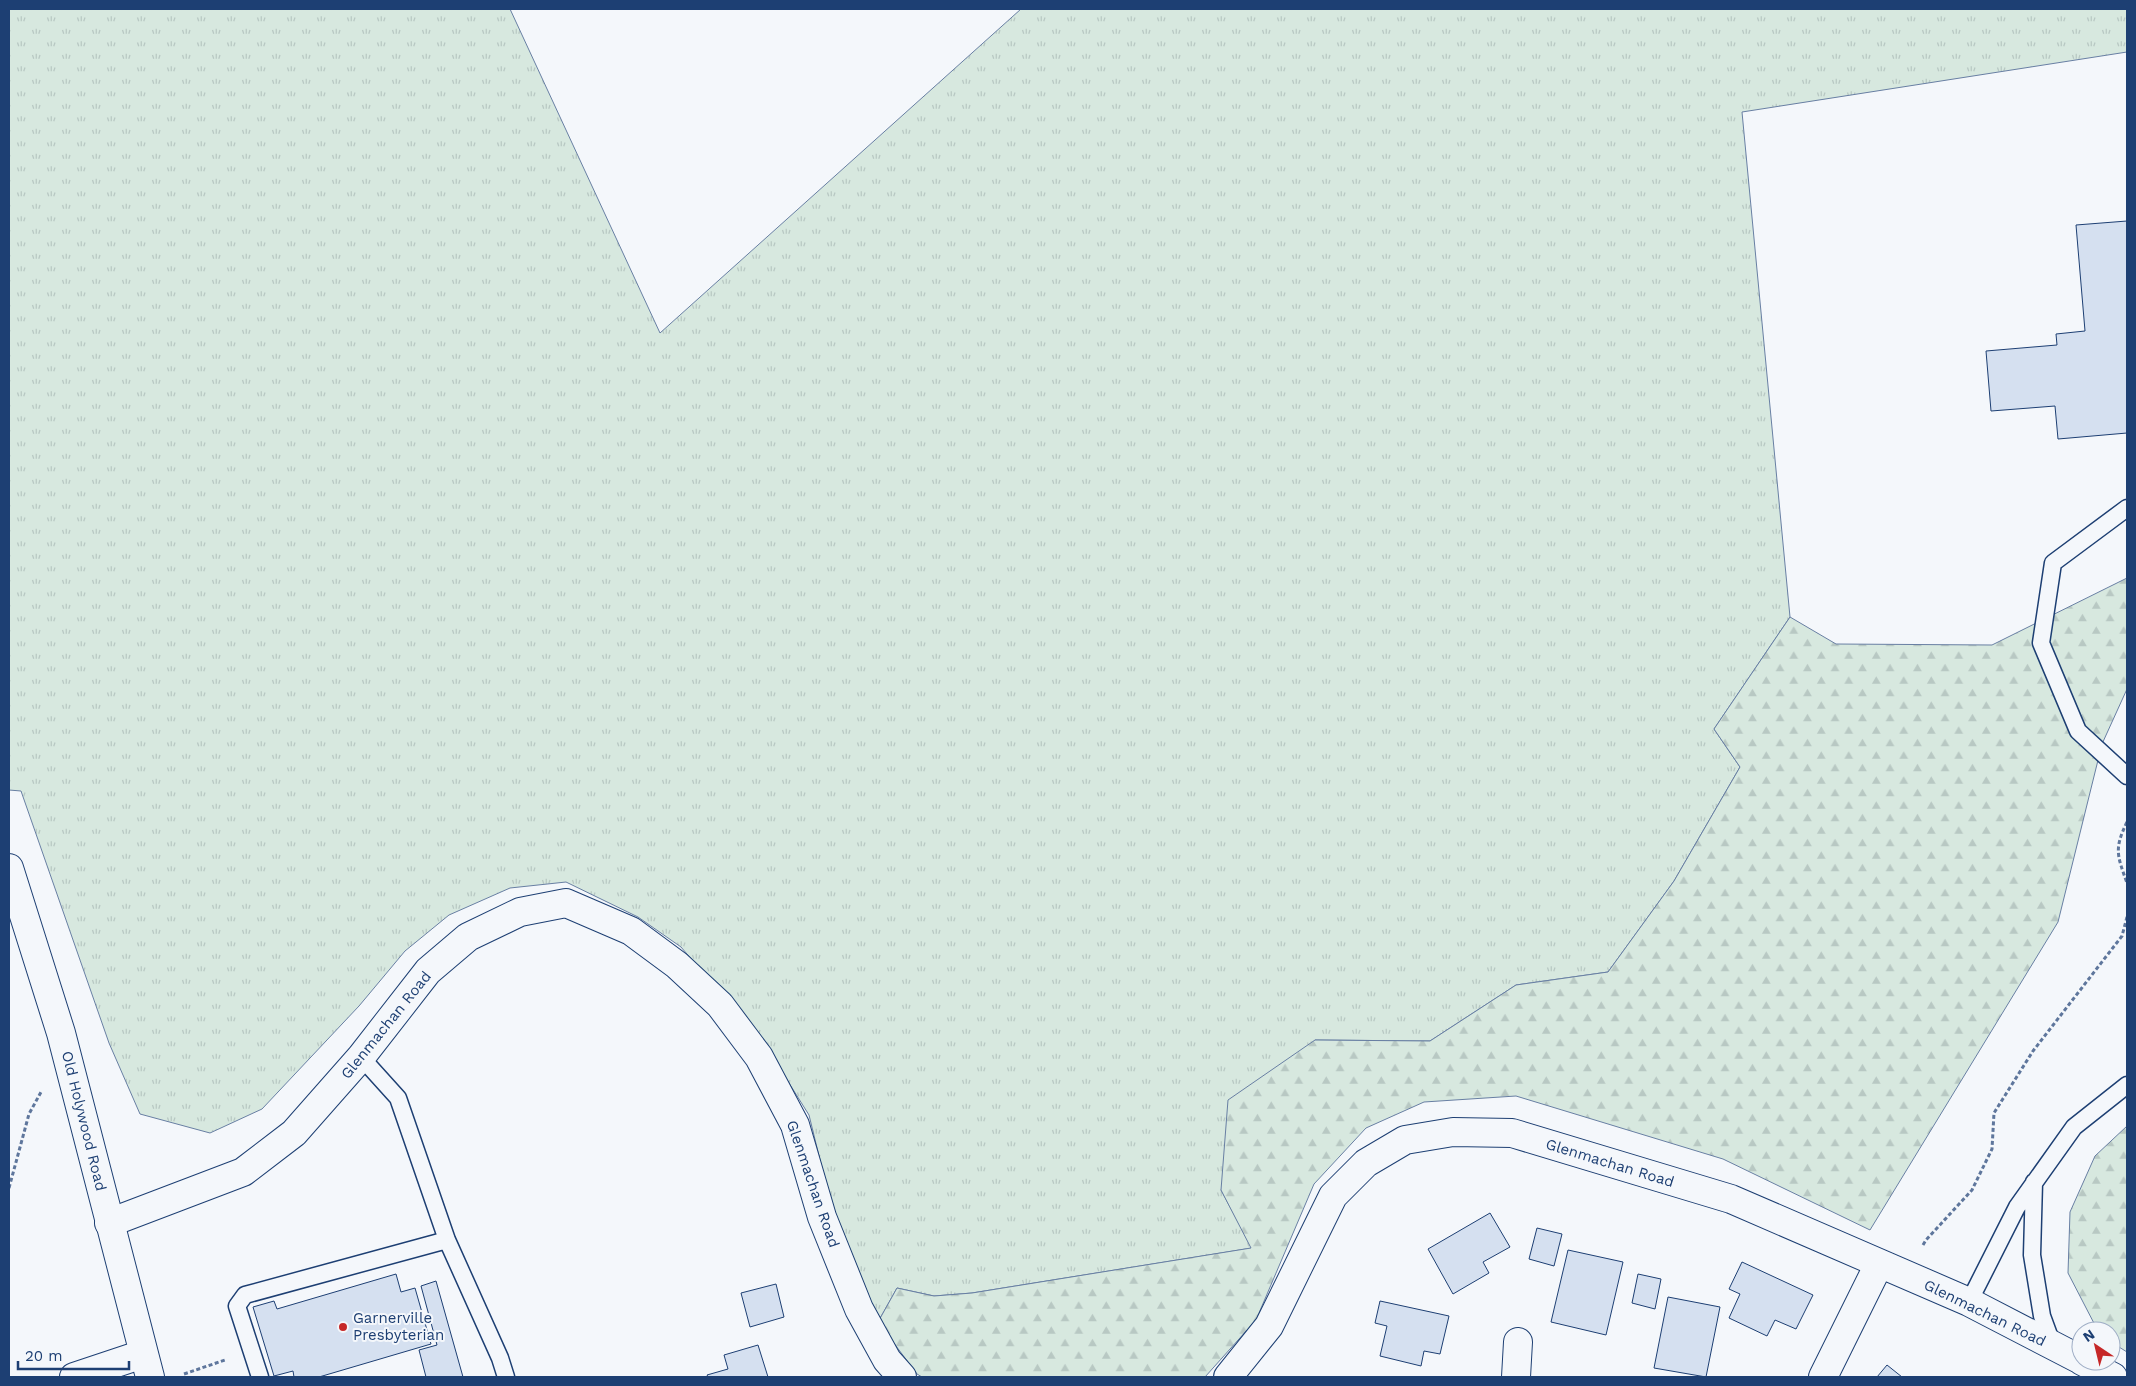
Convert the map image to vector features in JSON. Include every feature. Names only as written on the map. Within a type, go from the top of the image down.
[{"type":"street","name":"Old Holywood Road","points":[[9,868],[65,1050],[146,1366]]},
{"type":"street","name":"Glenmachan Road","points":[[109,1223],[243,1172],[294,1133],[362,1057],[428,971],[468,937],[520,912],[566,903],[631,931],[677,965],[720,1005],[759,1056],[795,1125],[822,1217],[859,1309],[887,1360],[902,1377]]},
{"type":"street","name":"Glenmachan Road","points":[[1228,1377],[1269,1326],[1334,1196],[1366,1163],[1405,1140],[1453,1132],[1512,1133],[1731,1199],[1969,1302],[2071,1355]]},
{"type":"street","points":[[1822,1377],[1879,1264]]},
{"type":"street","points":[[1516,1377],[1518,1342]]},
{"type":"street","points":[[74,1377],[146,1366]]},
{"type":"street","name":"Glenmachan Road","points":[[2102,1371],[2114,1377]]},
{"type":"lane","points":[[2127,508],[2053,563],[2040,643],[2078,731],[2127,776]]},
{"type":"lane","points":[[362,1057],[398,1098],[447,1240],[500,1358],[506,1377]]},
{"type":"lane","points":[[1969,1302],[2017,1207],[2074,1127],[2127,1085]]},
{"type":"lane","points":[[2034,1182],[2032,1255],[2042,1316],[2053,1346]]},
{"type":"lane","points":[[260,1377],[237,1306],[245,1295],[447,1240]]},
{"type":"path","points":[[2127,822],[2119,840],[2118,859],[2127,883]]},
{"type":"path","points":[[1909,1277],[1926,1240],[1972,1190],[1992,1149],[1994,1113],[2033,1051],[2122,936],[2127,916]]},
{"type":"path","points":[[9,1188],[29,1114],[65,1050]]},
{"type":"path","points":[[182,1374],[252,1352]]},
{"type":"green space","points":[[9,9],[510,9],[660,333],[1021,9],[2127,9],[2127,52],[1742,112],[1790,617],[1714,729],[1740,767],[1674,881],[1608,972],[1516,985],[1430,1041],[1315,1040],[1221,1190],[1252,1248],[972,1293],[934,1296],[897,1288],[878,1322],[832,1209],[809,1115],[767,1048],[681,947],[638,917],[566,882],[510,888],[449,915],[405,951],[359,1006],[262,1109],[210,1133],[140,1114],[109,1043],[21,791],[9,790]]},
{"type":"green space","points":[[2127,578],[2127,689],[2102,744],[2058,922],[1870,1230],[1723,1159],[1516,1096],[1424,1102],[1366,1128],[1314,1184],[1256,1320],[1205,1377],[922,1377],[917,1374],[878,1322],[897,1288],[934,1296],[972,1293],[1251,1248],[1221,1190],[1228,1100],[1315,1040],[1430,1041],[1516,985],[1608,972],[1674,881],[1740,767],[1714,729],[1790,617],[1836,644],[1992,645]]},
{"type":"green space","points":[[2127,1126],[2127,1352],[2121,1348],[2121,1321],[2093,1321],[2068,1273],[2070,1212],[2095,1156]]},
{"type":"building","points":[[2127,221],[2127,433],[2058,439],[2055,406],[1991,411],[1986,351],[2057,345],[2056,334],[2085,331],[2076,225]]},
{"type":"building","points":[[1490,1213],[1510,1247],[1483,1262],[1489,1273],[1453,1294],[1428,1249]]},
{"type":"building","points":[[1537,1228],[1562,1234],[1554,1266],[1529,1259]]},
{"type":"building","points":[[1568,1250],[1623,1262],[1606,1335],[1551,1322]]},
{"type":"building","points":[[1742,1262],[1813,1295],[1796,1329],[1775,1320],[1767,1336],[1729,1318],[1740,1294],[1729,1289]]},
{"type":"building","name":"Garnerville Presbyterian","points":[[396,1274],[401,1292],[415,1288],[431,1344],[319,1377],[294,1377],[293,1371],[274,1376],[253,1307],[274,1301],[277,1309]]},
{"type":"building","points":[[1638,1274],[1661,1279],[1655,1309],[1632,1303]]},
{"type":"building","points":[[436,1281],[463,1377],[426,1377],[419,1350],[437,1345],[421,1286]]},
{"type":"building","points":[[776,1284],[784,1317],[750,1327],[741,1293]]},
{"type":"building","points":[[1668,1297],[1720,1307],[1706,1377],[1654,1368]]},
{"type":"building","points":[[1380,1301],[1449,1316],[1440,1354],[1424,1351],[1421,1366],[1380,1356],[1387,1326],[1375,1323]]},
{"type":"building","points":[[758,1345],[768,1377],[708,1377],[707,1375],[728,1369],[724,1355]]},
{"type":"building","points":[[1887,1365],[1902,1377],[1877,1377]]},
{"type":"place","name":"Garnerville Presbyterian","points":[[343,1327]]}]
